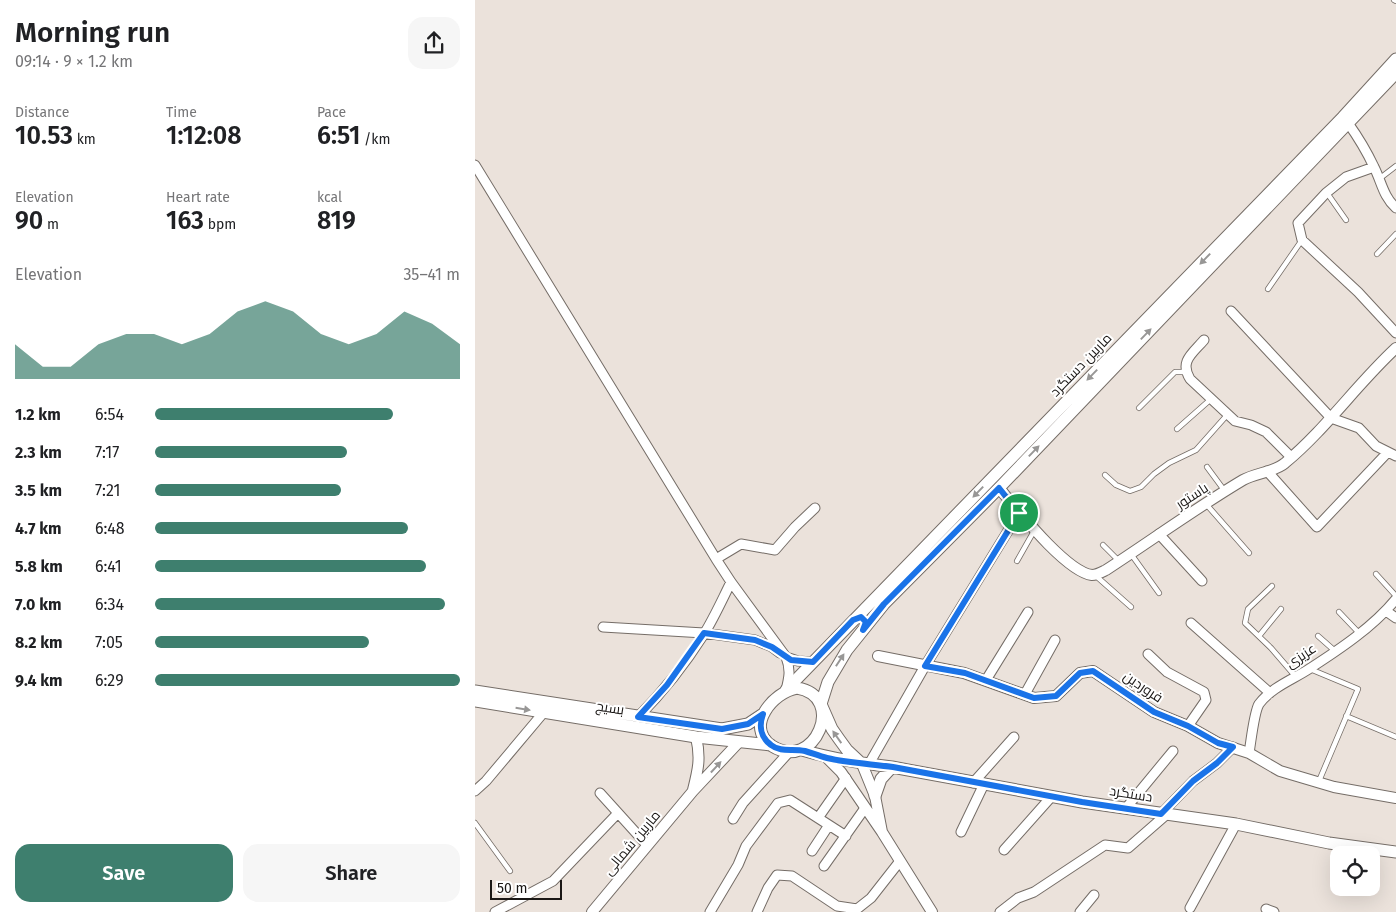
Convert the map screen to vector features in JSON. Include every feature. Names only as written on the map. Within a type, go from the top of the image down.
[{"type":"main road","name":"ماربین دستگرد","points":[[821,704],[835,668],[884,604],[999,488],[1396,59]]},
{"type":"main road","name":"ماربین دستگرد","points":[[786,690],[853,620],[1396,73]]},
{"type":"main road","points":[[853,620],[861,617],[864,619],[866,622],[863,630]]},
{"type":"main road","points":[[821,704],[820,728],[811,743],[802,750],[790,751],[771,745],[764,738],[761,722],[763,714],[770,704],[786,690],[804,689],[817,697],[821,704],[835,734],[847,750],[865,764]]},
{"type":"main road","name":"بسیج","points":[[475,691],[722,729],[748,724],[763,714]]},
{"type":"main road","name":"بسیج","points":[[475,701],[696,737],[771,745]]},
{"type":"main road","name":"دستگرد","points":[[802,750],[827,758],[893,767],[979,784],[1125,808],[1236,824],[1329,843],[1396,852]]},
{"type":"main road","points":[[875,796],[881,779],[893,767]]},
{"type":"street","points":[[1348,123],[1374,167],[1387,200],[1396,208]]},
{"type":"street","points":[[475,165],[716,559],[786,657],[790,667],[786,690]]},
{"type":"street","points":[[1374,167],[1346,176],[1326,193],[1298,223],[1302,240],[1358,292],[1396,333]]},
{"type":"street","points":[[1231,311],[1331,418],[1359,428],[1376,446],[1392,454],[1317,527],[1267,471]]},
{"type":"street","points":[[1204,340],[1185,362],[1185,372],[1190,379],[1235,421],[1251,425],[1266,432],[1291,458]]},
{"type":"street","name":"پاستور","points":[[1095,575],[1119,562],[1225,491],[1251,476],[1283,465],[1331,418],[1378,365],[1396,348]]},
{"type":"street","points":[[999,488],[1019,513],[1060,556],[1085,573],[1095,575]]},
{"type":"street","points":[[716,559],[741,544],[756,545],[775,550],[815,508]]},
{"type":"street","points":[[882,832],[875,796],[865,764],[1019,513]]},
{"type":"street","points":[[1159,534],[1202,581]]},
{"type":"street","points":[[638,717],[667,685],[704,633],[731,582]]},
{"type":"street","name":"عزیزی","points":[[1249,752],[1258,705],[1270,693],[1335,651],[1386,612],[1396,597]]},
{"type":"street","points":[[986,680],[1028,612]]},
{"type":"street","points":[[1386,612],[1396,618]]},
{"type":"street","points":[[1191,623],[1270,693]]},
{"type":"street","points":[[603,627],[704,633],[755,640],[772,647],[786,657],[798,662],[813,662]]},
{"type":"street","points":[[1025,694],[1055,640]]},
{"type":"street","points":[[1148,654],[1167,672],[1204,692],[1207,700],[1188,726]]},
{"type":"street","name":"فروردین","points":[[878,656],[965,673],[1034,698],[1056,696],[1080,673],[1093,671],[1154,712],[1188,726],[1218,743],[1249,752],[1279,771],[1334,787],[1396,798]]},
{"type":"street","points":[[475,791],[486,782],[544,712]]},
{"type":"street","name":"ماربین شمالی","points":[[693,792],[699,766],[696,737]]},
{"type":"street","points":[[961,832],[979,784],[1014,738]]},
{"type":"street","name":"ماربین شمالی","points":[[592,912],[647,845],[739,742]]},
{"type":"street","points":[[1000,912],[1018,898],[1040,888],[1105,845],[1128,848],[1164,814],[1193,781],[1217,763],[1233,747]]},
{"type":"street","points":[[733,819],[743,802],[790,751]]},
{"type":"street","points":[[1125,808],[1173,751]]},
{"type":"street","points":[[827,758],[846,778],[932,912]]},
{"type":"street","points":[[818,818],[846,778]]},
{"type":"street","points":[[600,793],[647,845]]},
{"type":"street","points":[[1004,850],[1052,796]]},
{"type":"street","points":[[710,912],[738,865],[746,846],[778,803],[790,800],[846,836]]},
{"type":"street","points":[[824,866],[865,808]]},
{"type":"street","points":[[495,912],[553,881],[618,813]]},
{"type":"street","points":[[1190,908],[1236,824]]},
{"type":"street","points":[[812,851],[829,825]]},
{"type":"street","points":[[757,912],[765,894],[777,875],[792,876],[835,909],[857,909],[871,898],[900,861]]},
{"type":"street","points":[[1079,912],[1093,895]]},
{"type":"lane","points":[[1379,180],[1396,166]]},
{"type":"lane","points":[[1326,193],[1347,220]]},
{"type":"lane","points":[[1377,254],[1396,234]]},
{"type":"lane","points":[[1268,289],[1302,240]]},
{"type":"lane","points":[[1139,408],[1175,372],[1185,372]]},
{"type":"lane","points":[[1177,429],[1211,399]]},
{"type":"lane","points":[[1105,475],[1116,485],[1130,491],[1141,487],[1169,462],[1196,450],[1228,414]]},
{"type":"lane","points":[[1207,467],[1225,491]]},
{"type":"lane","points":[[1205,503],[1249,553]]},
{"type":"lane","points":[[1017,561],[1035,530]]},
{"type":"lane","points":[[1103,545],[1119,562]]},
{"type":"lane","points":[[1131,554],[1159,593]]},
{"type":"lane","points":[[1376,574],[1396,597]]},
{"type":"lane","points":[[1095,575],[1131,607]]},
{"type":"lane","points":[[1272,586],[1248,608],[1245,622],[1295,677]]},
{"type":"lane","points":[[1259,636],[1281,609]]},
{"type":"lane","points":[[1339,612],[1359,633]]},
{"type":"lane","points":[[1318,636],[1335,651]]},
{"type":"lane","points":[[1310,668],[1358,689],[1319,783]]},
{"type":"lane","points":[[1346,716],[1396,737]]},
{"type":"lane","points":[[475,822],[510,871]]},
{"type":"route","points":[[999,488],[1019,513],[925,666],[965,673],[1034,698],[1056,696],[1080,673],[1093,671],[1154,712],[1188,726],[1218,743],[1233,747],[1217,763],[1193,781],[1161,814],[973,783],[893,767],[827,758],[802,750],[790,751],[781,749],[771,745],[764,738],[761,730],[763,714],[748,724],[722,729],[638,717],[667,685],[704,633],[755,640],[772,647],[791,660],[813,662],[853,620],[861,617],[864,619],[866,622],[863,630],[884,604],[999,488]]}]
